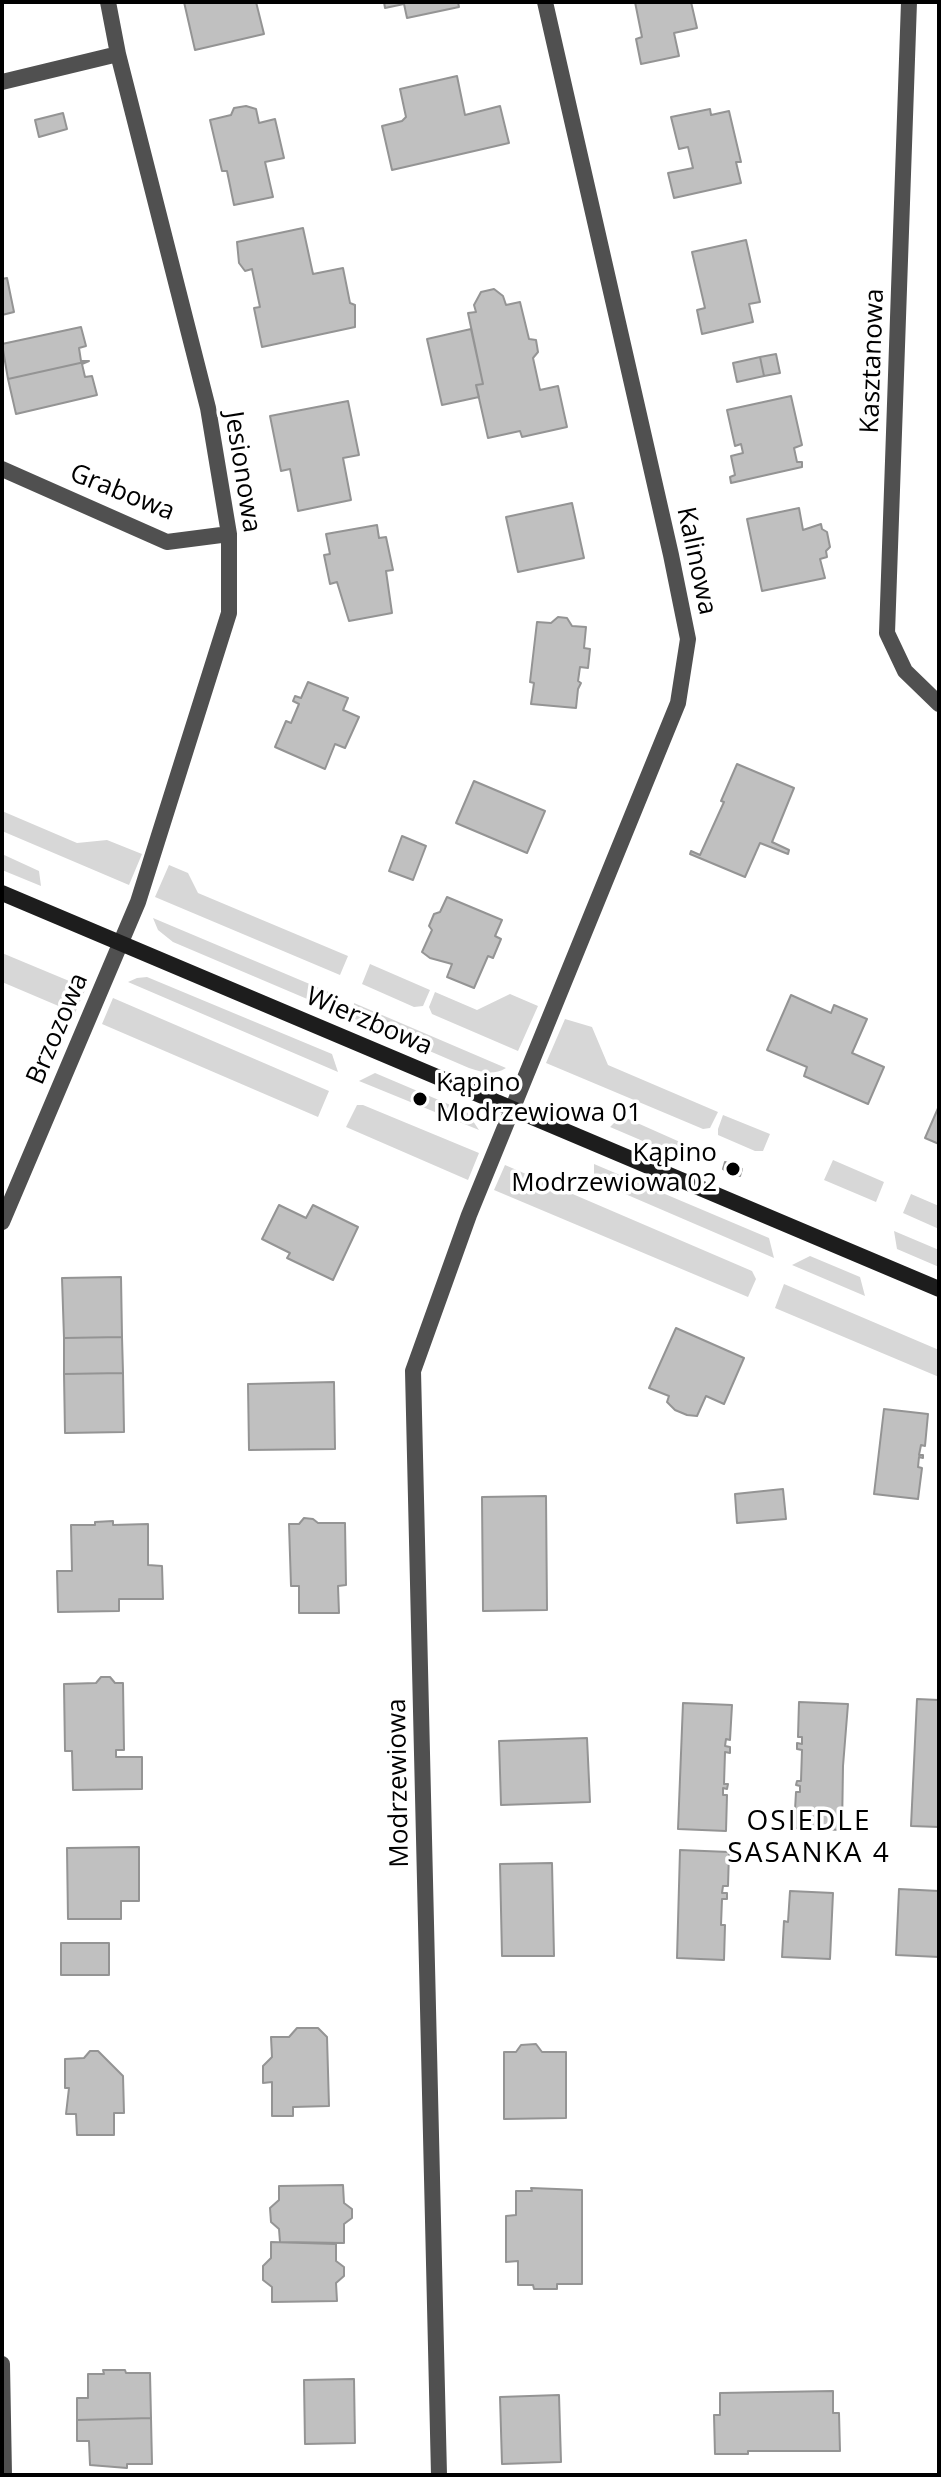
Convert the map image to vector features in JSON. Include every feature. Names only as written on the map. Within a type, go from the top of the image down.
[{"type":"street","name":"Jesionowa","points":[[108,2],[118,54],[208,408],[229,534],[229,613],[138,902],[121,943]]},
{"type":"street","name":"Kalinowa","points":[[512,1109],[678,703],[688,639],[545,2]]},
{"type":"street","name":"Kasztanowa","points":[[909,2],[887,633],[905,671],[939,704]]},
{"type":"street","points":[[2,82],[118,54]]},
{"type":"street","name":"Grabowa","points":[[2,469],[167,542],[229,534]]},
{"type":"street","name":"Wierzbowa","points":[[2,893],[939,1289]]},
{"type":"street","name":"Brzozowa","points":[[2,1222],[121,943]]},
{"type":"street","name":"Modrzewiowa","points":[[439,2475],[413,1371],[469,1215],[512,1109]]},
{"type":"street","points":[[2,2364],[4,2475]]},
{"type":"shaded area","points":[[2,811],[77,843],[107,840],[142,854],[129,885],[2,831]]},
{"type":"shaded area","points":[[2,854],[39,871],[41,886],[2,870]]},
{"type":"shaded area","points":[[169,865],[188,873],[198,893],[348,956],[340,975],[155,897]]},
{"type":"shaded area","points":[[153,918],[331,993],[319,1004],[173,942],[158,930]]},
{"type":"shaded area","points":[[2,953],[86,988],[75,1013],[2,982]]},
{"type":"shaded area","points":[[370,964],[430,990],[423,1006],[414,1007],[362,984]]},
{"type":"shaded area","points":[[147,977],[332,1054],[338,1072],[128,982]]},
{"type":"shaded area","points":[[435,992],[477,1010],[510,994],[538,1006],[518,1051],[432,1014],[429,1007]]},
{"type":"shaded area","points":[[113,998],[329,1091],[318,1117],[102,1024]]},
{"type":"shaded area","points":[[354,1003],[506,1068],[492,1073],[469,1068],[355,1019]]},
{"type":"shaded area","points":[[565,1019],[592,1027],[608,1065],[718,1112],[710,1128],[703,1129],[546,1063]]},
{"type":"shaded area","points":[[375,1073],[467,1112],[479,1130],[359,1081]]},
{"type":"shaded area","points":[[357,1105],[479,1153],[468,1180],[346,1127]]},
{"type":"shaded area","points":[[723,1115],[770,1134],[763,1151],[755,1151],[718,1135]]},
{"type":"shaded area","points":[[619,1118],[626,1118],[689,1146],[685,1159],[610,1127]]},
{"type":"shaded area","points":[[833,1160],[884,1182],[876,1202],[824,1180]]},
{"type":"shaded area","points":[[594,1164],[769,1238],[774,1258],[602,1184],[594,1177]]},
{"type":"shaded area","points":[[505,1165],[752,1271],[756,1279],[748,1297],[494,1190]]},
{"type":"shaded area","points":[[911,1194],[939,1206],[939,1229],[903,1213]]},
{"type":"shaded area","points":[[894,1231],[939,1250],[939,1267],[897,1249]]},
{"type":"shaded area","points":[[810,1256],[860,1277],[865,1296],[792,1265]]},
{"type":"shaded area","points":[[784,1284],[939,1350],[939,1377],[775,1308]]},
{"type":"building","points":[[184,2],[256,2],[264,34],[195,50]]},
{"type":"building","points":[[384,2],[458,2],[459,7],[407,18],[404,4],[385,8]]},
{"type":"building","points":[[635,2],[691,2],[697,28],[674,33],[679,56],[641,64],[636,39],[642,37]]},
{"type":"building","points":[[457,76],[465,115],[500,106],[509,143],[392,170],[382,126],[406,117],[400,89]]},
{"type":"building","points":[[246,106],[256,109],[259,123],[275,119],[284,158],[265,162],[273,197],[234,205],[227,171],[222,171],[210,120],[231,115],[234,108]]},
{"type":"building","points":[[710,109],[711,115],[729,111],[741,162],[736,162],[741,183],[674,198],[668,173],[693,168],[688,147],[679,149],[671,117]]},
{"type":"building","points":[[63,113],[67,129],[39,137],[35,120]]},
{"type":"building","points":[[303,228],[313,274],[343,268],[350,303],[355,305],[355,327],[262,347],[254,308],[260,307],[252,269],[245,271],[239,263],[237,242]]},
{"type":"building","points":[[746,240],[760,302],[749,304],[753,322],[702,334],[697,310],[705,308],[692,252]]},
{"type":"building","points":[[7,278],[14,312],[2,315],[2,279]]},
{"type":"building","points":[[494,289],[503,296],[506,305],[520,302],[529,339],[536,340],[538,352],[533,358],[540,390],[558,386],[567,427],[522,437],[520,431],[488,438],[476,385],[483,384],[468,313],[476,312],[474,305],[481,292]]},
{"type":"building","points":[[81,327],[86,346],[79,348],[81,361],[89,361],[8,379],[2,344]]},
{"type":"building","points":[[471,329],[483,384],[476,385],[479,397],[442,405],[427,339]]},
{"type":"building","points":[[776,354],[780,373],[764,376],[760,357]]},
{"type":"building","points":[[760,357],[764,376],[737,382],[733,363]]},
{"type":"building","points":[[89,361],[82,364],[85,377],[92,376],[97,395],[16,414],[8,379]]},
{"type":"building","points":[[791,396],[802,445],[794,448],[797,462],[802,462],[802,467],[731,483],[730,477],[735,475],[731,456],[743,453],[741,444],[735,446],[727,410]]},
{"type":"building","points":[[348,401],[359,455],[343,458],[351,500],[298,511],[290,469],[281,471],[270,416]]},
{"type":"building","points":[[572,503],[584,558],[518,572],[506,517]]},
{"type":"building","points":[[799,508],[803,530],[821,524],[827,532],[830,547],[826,551],[827,557],[820,559],[825,578],[762,591],[747,519]]},
{"type":"building","points":[[377,525],[379,538],[386,537],[393,570],[386,571],[392,613],[349,621],[337,582],[330,584],[324,555],[330,554],[326,534]]},
{"type":"building","points":[[558,617],[567,618],[572,626],[586,627],[584,648],[590,649],[588,668],[580,667],[578,681],[581,683],[576,708],[531,704],[534,683],[530,682],[537,622],[551,623]]},
{"type":"building","points":[[308,682],[348,698],[343,710],[359,717],[345,748],[335,744],[325,769],[275,747],[286,721],[291,723],[299,704],[293,701],[295,696],[301,698]]},
{"type":"building","points":[[737,764],[794,788],[772,842],[789,850],[788,854],[760,843],[745,877],[690,854],[691,851],[700,855]]},
{"type":"building","points":[[474,781],[545,811],[527,853],[456,823]]},
{"type":"building","points":[[402,836],[426,846],[413,880],[389,871]]},
{"type":"building","points":[[447,897],[502,920],[495,936],[501,939],[493,958],[488,956],[474,988],[447,977],[452,964],[430,958],[422,952],[432,930],[429,926],[434,914],[440,912]]},
{"type":"building","points":[[791,995],[831,1013],[834,1005],[867,1019],[852,1053],[884,1067],[868,1104],[804,1076],[807,1067],[767,1050]]},
{"type":"building","points":[[939,1106],[939,1144],[925,1138]]},
{"type":"building","name":"Kąpino Modrzewiowa 02","points":[[725,1162],[742,1169],[740,1176],[723,1169]]},
{"type":"building","points":[[279,1205],[306,1218],[313,1205],[358,1227],[333,1280],[287,1258],[290,1253],[262,1239]]},
{"type":"building","points":[[121,1277],[122,1337],[64,1338],[62,1278]]},
{"type":"building","points":[[676,1328],[744,1358],[724,1404],[706,1396],[697,1416],[675,1410],[667,1402],[669,1396],[649,1388]]},
{"type":"building","points":[[122,1337],[123,1373],[64,1374],[64,1338]]},
{"type":"building","points":[[123,1373],[124,1432],[65,1433],[64,1374]]},
{"type":"building","points":[[334,1382],[335,1449],[249,1450],[248,1384]]},
{"type":"building","points":[[884,1409],[928,1414],[925,1446],[921,1445],[919,1455],[923,1458],[919,1457],[918,1467],[922,1468],[918,1499],[874,1494]]},
{"type":"building","points":[[783,1489],[786,1519],[737,1523],[735,1494]]},
{"type":"building","points":[[546,1496],[547,1610],[483,1611],[482,1497]]},
{"type":"building","points":[[304,1518],[318,1523],[345,1523],[346,1585],[338,1586],[339,1613],[299,1613],[299,1586],[291,1586],[289,1524],[299,1524]]},
{"type":"building","points":[[113,1521],[113,1525],[148,1524],[148,1565],[162,1566],[163,1599],[119,1599],[119,1611],[58,1612],[57,1571],[72,1571],[71,1525]]},
{"type":"building","points":[[101,1677],[123,1683],[124,1750],[116,1750],[116,1757],[142,1757],[142,1789],[73,1790],[72,1751],[65,1751],[64,1684],[96,1683]]},
{"type":"building","points":[[917,1699],[939,1700],[939,1827],[911,1826]]},
{"type":"building","points":[[799,1702],[848,1704],[842,1830],[794,1828],[796,1792],[800,1792],[800,1786],[796,1785],[797,1781],[801,1781],[802,1750],[797,1749],[797,1743],[802,1744],[802,1737],[798,1737]]},
{"type":"building","points":[[683,1703],[732,1705],[730,1740],[726,1739],[725,1746],[730,1747],[730,1753],[725,1752],[724,1784],[728,1784],[727,1789],[723,1788],[723,1795],[727,1795],[726,1831],[678,1829]]},
{"type":"building","points":[[587,1738],[590,1802],[501,1805],[499,1741]]},
{"type":"building","points":[[139,1847],[139,1901],[121,1901],[121,1919],[68,1919],[67,1848]]},
{"type":"building","points":[[680,1850],[729,1852],[728,1886],[723,1886],[722,1893],[727,1893],[727,1899],[722,1899],[724,1960],[677,1958]]},
{"type":"building","points":[[552,1863],[554,1956],[502,1956],[500,1864]]},
{"type":"building","points":[[899,1889],[939,1891],[939,1957],[896,1955]]},
{"type":"building","points":[[790,1891],[833,1893],[830,1959],[782,1957]]},
{"type":"building","points":[[61,1943],[109,1943],[109,1975],[61,1975]]},
{"type":"building","points":[[297,2028],[318,2028],[327,2037],[329,2106],[293,2107],[293,2116],[272,2116],[272,2082],[263,2083],[263,2066],[272,2057],[271,2037],[289,2037]]},
{"type":"building","points":[[536,2044],[542,2052],[566,2052],[566,2118],[504,2119],[504,2052],[516,2052],[521,2045]]},
{"type":"building","points":[[90,2051],[98,2051],[123,2076],[124,2113],[114,2113],[114,2135],[77,2135],[76,2114],[66,2114],[69,2088],[65,2088],[65,2059],[84,2058]]},
{"type":"building","points":[[343,2185],[344,2203],[352,2209],[352,2218],[344,2224],[344,2243],[280,2242],[279,2229],[271,2222],[270,2208],[279,2200],[279,2186]]},
{"type":"building","points":[[531,2188],[582,2190],[582,2284],[557,2284],[557,2289],[518,2285],[518,2261],[506,2262],[506,2216],[516,2215],[516,2191],[532,2191]]},
{"type":"building","points":[[271,2242],[336,2244],[336,2261],[344,2267],[344,2276],[336,2283],[337,2301],[272,2302],[272,2287],[263,2280],[263,2266],[271,2258]]},
{"type":"building","points":[[103,2370],[150,2373],[151,2418],[77,2420],[77,2398],[88,2398],[88,2374],[104,2374]]},
{"type":"building","points":[[354,2379],[355,2443],[305,2444],[304,2380]]},
{"type":"building","points":[[833,2391],[833,2413],[839,2413],[840,2451],[715,2454],[714,2415],[720,2415],[720,2393]]},
{"type":"building","points":[[559,2395],[561,2462],[502,2464],[500,2397]]},
{"type":"building","points":[[151,2418],[152,2464],[127,2464],[127,2468],[90,2465],[89,2441],[77,2441],[77,2420]]},
{"type":"place","name":"Kąpino Modrzewiowa 01","points":[[420,1099]]},
{"type":"place","name":"Kąpino Modrzewiowa 02","points":[[733,1169]]},
{"type":"district","name":"OSIEDLE SASANKA 4","points":[[809,1838]]}]
